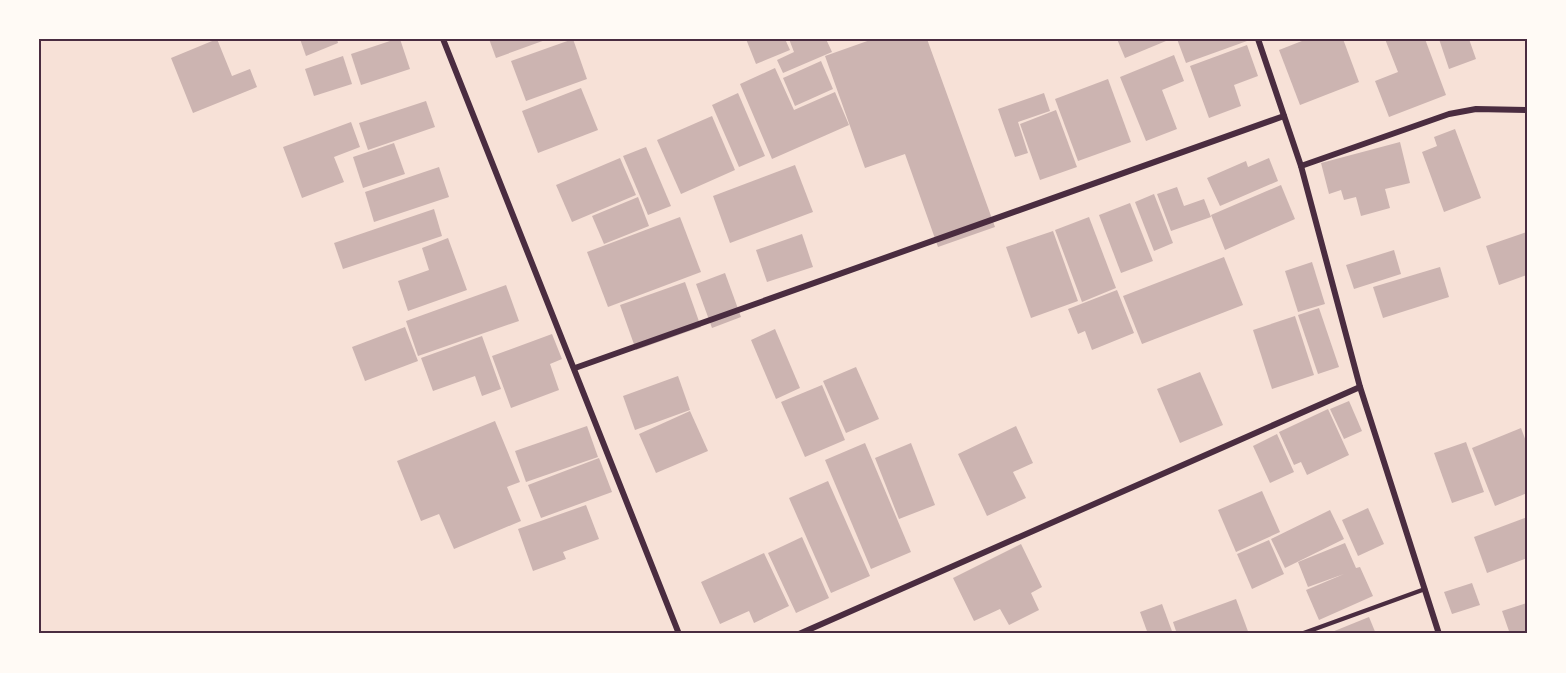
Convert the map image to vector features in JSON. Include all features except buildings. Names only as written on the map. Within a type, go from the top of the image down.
[{"type":"street","points":[[443,39],[679,634]]},
{"type":"street","points":[[1258,39],[1301,166],[1360,387],[1439,634]]},
{"type":"street","points":[[1301,166],[1449,114],[1476,109],[1527,110]]},
{"type":"street","points":[[575,368],[1284,116]]},
{"type":"street","points":[[799,634],[1360,387]]},
{"type":"lane","points":[[1301,634],[1425,589]]}]
